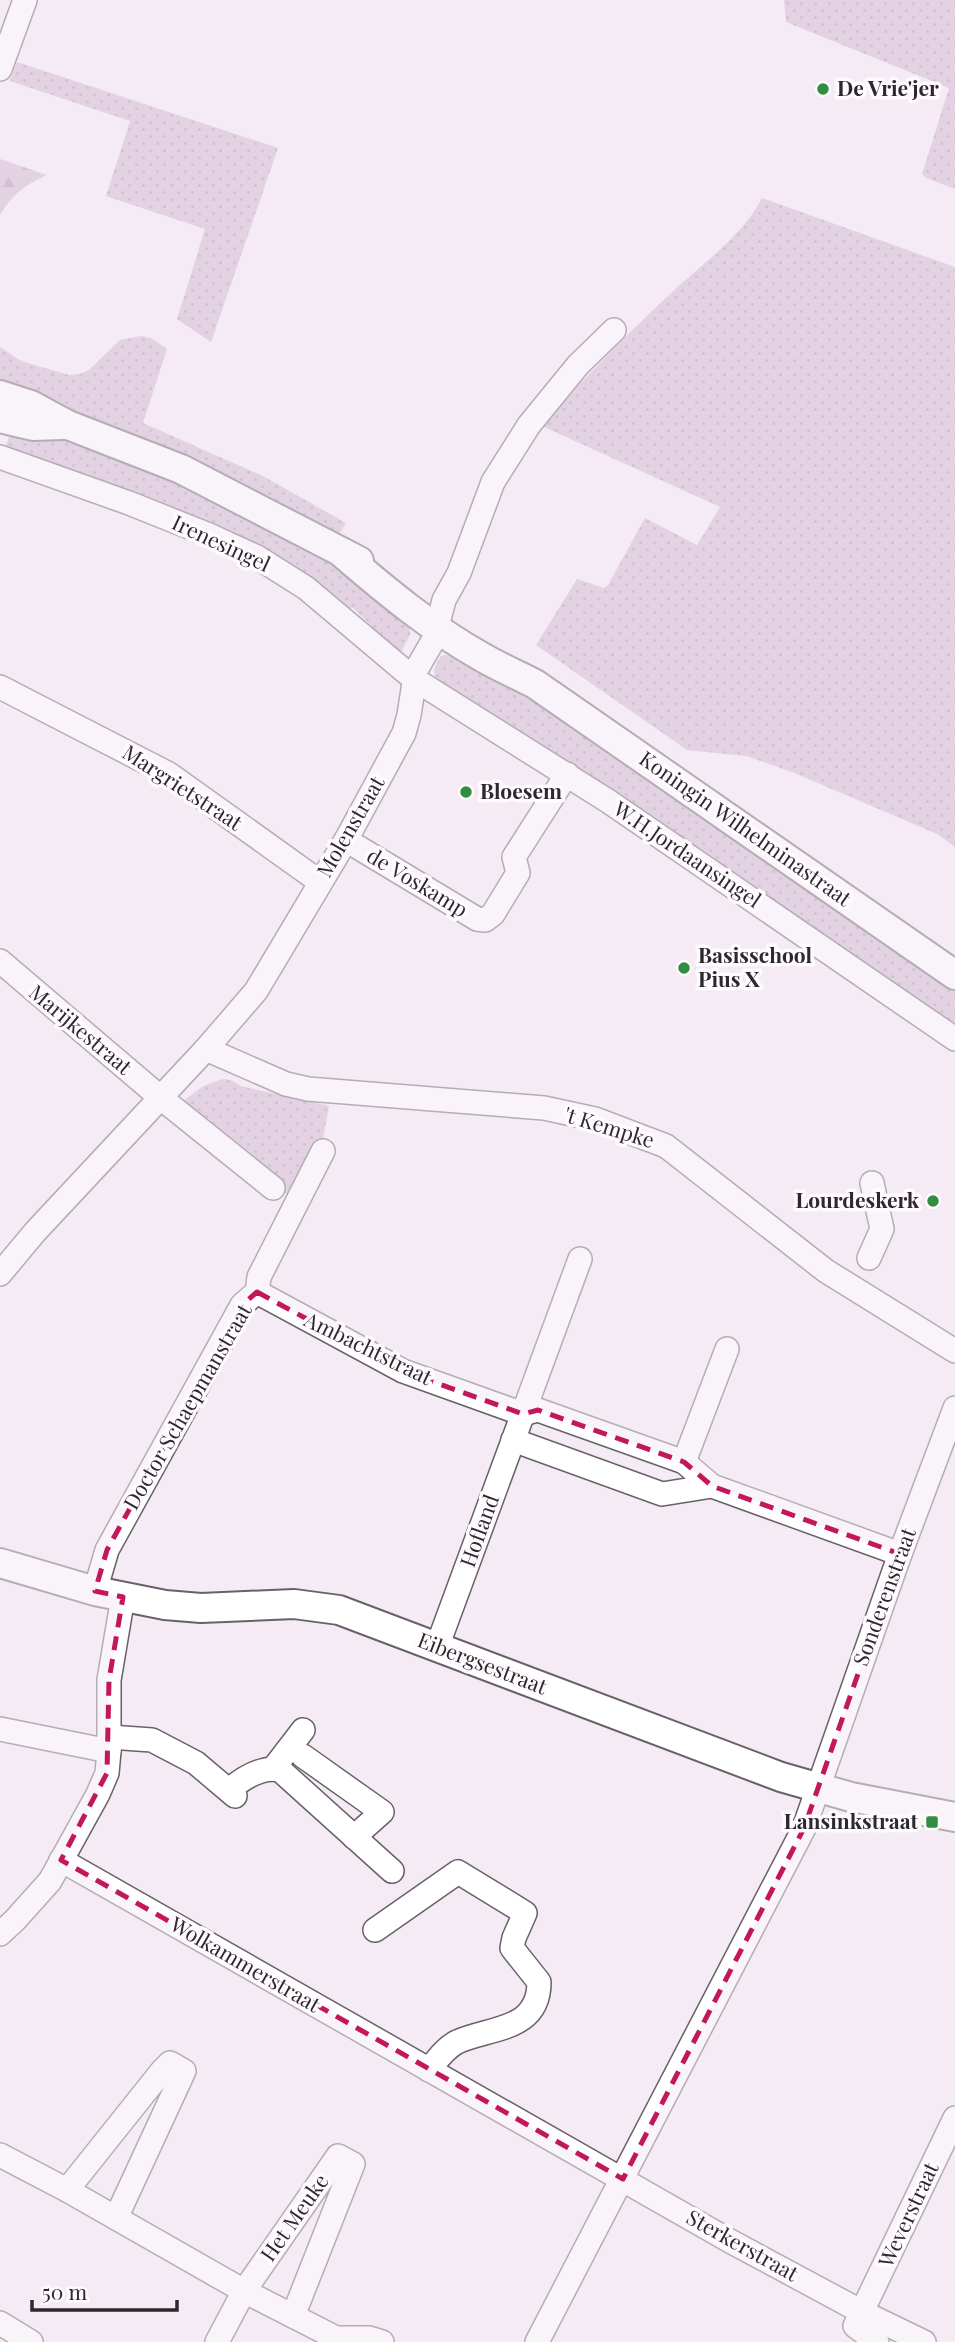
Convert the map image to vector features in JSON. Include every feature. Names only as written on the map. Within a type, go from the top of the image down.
[{"type":"main road","name":"Koningin Wilhelminastraat","points":[[0,395],[31,405],[68,425],[181,469],[343,554],[385,590],[440,618],[481,657],[535,684],[955,975]]},
{"type":"main road","name":"Koningin Wilhelminastraat","points":[[0,418],[33,426],[68,425]]},
{"type":"main road","name":"Eibergsestraat","points":[[0,1563],[95,1591],[165,1605],[201,1608],[294,1604],[339,1610],[781,1777],[851,1797],[955,1817]]},
{"type":"street","points":[[0,69],[25,0]]},
{"type":"street","name":"Molenstraat","points":[[0,1274],[35,1232],[206,1049],[256,991],[346,840],[404,733],[414,679],[440,618],[444,600],[459,573],[493,482],[529,425],[578,365],[614,330]]},
{"type":"street","name":"Irenesingel","points":[[0,457],[129,503],[257,557],[306,588],[414,679]]},
{"type":"street","name":"W.H.Jordaansingel","points":[[414,679],[567,775],[955,1039]]},
{"type":"street","name":"Margrietstraat","points":[[0,687],[169,774],[320,881]]},
{"type":"street","name":"de Voskamp","points":[[346,840],[477,919],[485,920],[492,914],[518,873],[514,857],[567,775]]},
{"type":"street","name":"Marijkestraat","points":[[0,961],[161,1098]]},
{"type":"street","name":"'t Kempke","points":[[206,1049],[286,1084],[308,1089],[544,1108],[595,1119],[654,1141],[666,1146],[826,1271],[955,1351]]},
{"type":"street","points":[[161,1098],[273,1188]]},
{"type":"street","name":"Doctor Schaepmanstraat","points":[[95,1591],[107,1550],[242,1305],[257,1292],[259,1277],[323,1151]]},
{"type":"street","points":[[852,1288],[876,1261],[883,1229],[872,1183]]},
{"type":"street","points":[[523,1414],[580,1259]]},
{"type":"street","name":"Ambachtstraat","points":[[257,1292],[403,1371],[523,1414],[538,1410],[684,1462],[712,1486],[900,1554]]},
{"type":"street","points":[[684,1462],[727,1349]]},
{"type":"street","name":"Sonderenstraat","points":[[818,1787],[955,1408]]},
{"type":"street","name":"Hofland","points":[[437,1647],[523,1414]]},
{"type":"street","name":"Ambachtstraat","points":[[513,1440],[662,1494],[712,1486]]},
{"type":"street","points":[[0,1934],[50,1881],[107,1773],[109,1680],[123,1597]]},
{"type":"street","points":[[0,1729],[109,1744],[152,1740],[196,1763],[232,1793],[240,1781],[272,1769],[280,1770],[391,1871]]},
{"type":"street","points":[[272,1769],[303,1730]]},
{"type":"street","points":[[303,1756],[382,1812],[354,1838]]},
{"type":"street","points":[[319,1805],[341,1784]]},
{"type":"street","points":[[547,2338],[623,2179],[804,1828],[818,1787]]},
{"type":"street","name":"Wolkammerstraat","points":[[61,1860],[623,2179]]},
{"type":"street","points":[[375,1930],[458,1872],[526,1913],[512,1948],[539,1982],[536,2000],[526,2015],[508,2027],[453,2044],[429,2070]]},
{"type":"street","points":[[67,2190],[170,2063],[184,2071],[116,2218]]},
{"type":"street","name":"Weverstraat","points":[[862,2312],[955,2118]]},
{"type":"street","points":[[0,2155],[244,2291],[336,2338],[369,2338],[382,2342]]},
{"type":"street","name":"Het Meuke","points":[[217,2342],[244,2291],[338,2156],[353,2164],[293,2316]]},
{"type":"street","name":"Sterkerstraat","points":[[623,2179],[730,2241],[862,2312],[925,2342]]},
{"type":"street","points":[[862,2312],[855,2326],[877,2342]]},
{"type":"street","points":[[0,2323],[31,2342]]},
{"type":"highlighted area","points":[[257,1292],[403,1371],[523,1414],[538,1410],[684,1462],[712,1486],[900,1554],[804,1828],[623,2179],[61,1860],[107,1773],[109,1680],[123,1597],[95,1591],[107,1550],[242,1305]]},
{"type":"green space","points":[[784,0],[955,0],[955,189],[922,174],[949,88],[786,22]]},
{"type":"green space","points":[[17,62],[278,148],[211,342],[177,319],[205,229],[106,196],[130,121],[10,81]]},
{"type":"green space","points":[[0,159],[47,175],[20,191],[0,215]]},
{"type":"green space","points":[[762,198],[955,267],[955,847],[937,834],[792,772],[746,756],[687,750],[536,645],[577,579],[604,588],[608,585],[645,518],[697,545],[720,507],[542,426],[636,327],[732,238]]},
{"type":"green space","points":[[141,336],[151,338],[167,349],[143,423],[263,476],[346,523],[336,539],[184,462],[0,380],[0,347],[21,361],[69,375],[89,370],[120,340]]},
{"type":"green space","points":[[10,434],[54,434],[164,476],[346,570],[410,626],[410,635],[400,654],[353,608],[344,609],[5,449]]},
{"type":"green space","points":[[465,653],[601,743],[955,991],[955,1031],[511,726],[441,687],[434,672],[441,656]]},
{"type":"green space","points":[[223,1079],[241,1086],[329,1106],[321,1150],[293,1199],[174,1108],[203,1086]]},
{"type":"place","name":"De Vrie'jer","points":[[823,89]]},
{"type":"place","name":"Bloesem","points":[[466,792]]},
{"type":"place","name":"Basisschool Pius X","points":[[684,968]]},
{"type":"place","name":"Lourdeskerk","points":[[933,1201]]},
{"type":"place","name":"Lansinkstraat","points":[[932,1822]]}]
